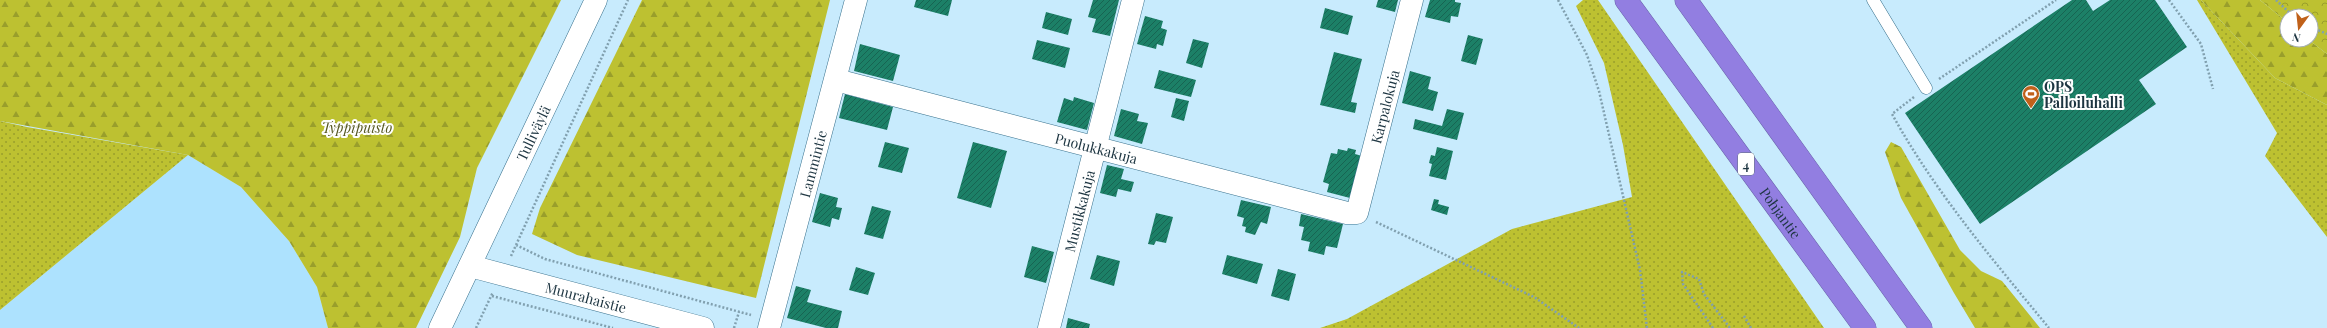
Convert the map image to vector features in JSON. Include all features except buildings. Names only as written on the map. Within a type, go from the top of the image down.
[{"type":"highway","name":"Pohjantie","points":[[1626,0],[1865,328]]},
{"type":"highway","points":[[1686,0],[1921,328]]},
{"type":"street","name":"Tulliväylä","points":[[440,328],[596,0]]},
{"type":"street","name":"Lammintie","points":[[770,324],[856,0]]},
{"type":"street","name":"Mustikkakuja","points":[[1049,328],[1133,0]]},
{"type":"street","name":"Karpalokuja","points":[[1357,213],[1412,0]]},
{"type":"street","name":"Puolukkakuja","points":[[836,80],[1348,213],[1357,213]]},
{"type":"street","name":"Muurahaistie","points":[[470,266],[703,328]]},
{"type":"lane","points":[[1873,0],[1926,88]]},
{"type":"path","points":[[476,328],[516,245],[628,0]]},
{"type":"path","points":[[1558,0],[1587,55],[1599,91],[1640,270],[1647,328]]},
{"type":"path","points":[[2049,328],[1978,242],[1910,145],[1892,114],[1926,88],[2056,0]]},
{"type":"path","points":[[2168,0],[2201,44],[2214,89]]},
{"type":"path","points":[[2276,0],[2284,8]]},
{"type":"path","points":[[1357,213],[1534,297],[1579,328]]},
{"type":"path","points":[[516,245],[545,259],[739,312],[770,324]]},
{"type":"path","points":[[1713,328],[1683,284],[1682,272],[1699,279],[1704,294],[1730,328]]},
{"type":"path","points":[[491,296],[613,328]]},
{"type":"path","points":[[734,328],[739,312]]},
{"type":"path","points":[[1744,316],[1750,328]]},
{"type":"shaded area","points":[[188,155],[241,187],[289,241],[317,287],[328,328],[0,328],[0,310]]},
{"type":"green space","name":"Typpipuisto","points":[[0,0],[561,0],[477,168],[460,237],[416,328],[328,328],[317,287],[289,241],[241,187],[188,155],[0,121]]},
{"type":"green space","points":[[642,0],[830,0],[756,298],[577,255],[532,234],[540,208]]},
{"type":"green space","points":[[1583,0],[1598,0],[1824,328],[1320,328],[1347,319],[1512,229],[1632,197],[1623,145],[1604,63],[1576,6]]},
{"type":"green space","points":[[2197,0],[2201,0],[2275,78],[2327,105],[2327,237],[2265,156],[2277,133]]},
{"type":"green space","points":[[2201,0],[2260,0],[2279,15],[2279,48],[2319,48],[2327,54],[2327,105],[2275,78]]},
{"type":"green space","points":[[2260,0],[2327,0],[2327,54],[2319,48],[2319,8],[2279,8],[2279,15]]},
{"type":"green space","points":[[0,121],[27,127],[188,155],[0,310]]},
{"type":"green space","points":[[1891,142],[1901,147],[1960,250],[1981,271],[2002,281],[2040,328],[1975,328],[1901,198],[1885,152]]},
{"type":"place","name":"OPS Palloiluhalli","points":[[2031,109]]}]
